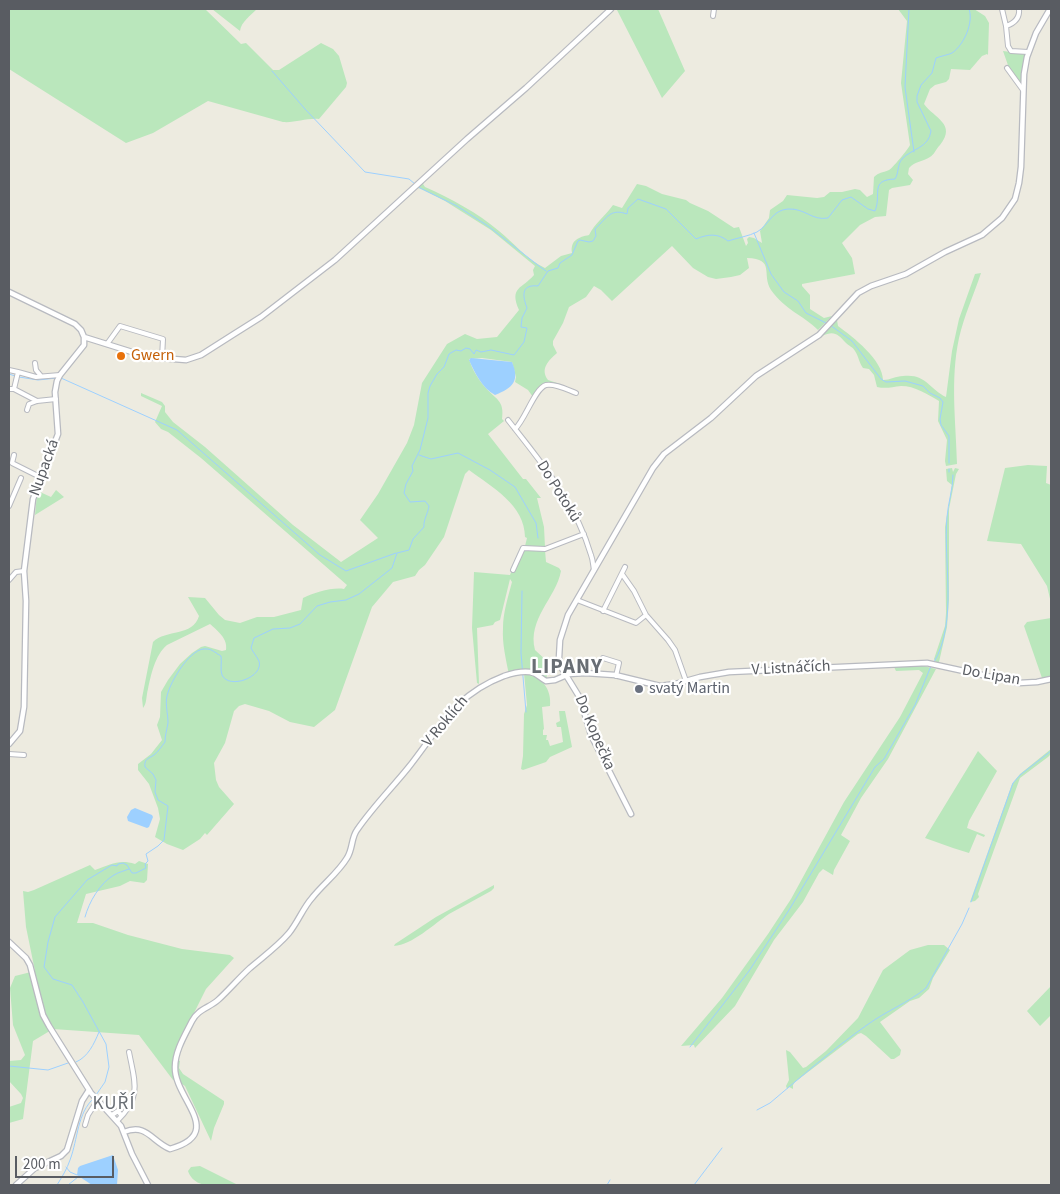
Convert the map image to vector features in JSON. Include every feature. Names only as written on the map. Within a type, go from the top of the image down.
[{"type":"street","points":[[84,337],[148,357],[186,360],[201,355],[261,318],[335,260],[467,139],[555,62],[611,9]]},
{"type":"street","points":[[714,9],[714,16]]},
{"type":"street","points":[[1002,9],[1008,46],[1011,51],[1028,52]]},
{"type":"street","points":[[1006,26],[1012,24],[1018,18],[1019,9]]},
{"type":"street","name":"Do Kopečka","points":[[631,814],[591,735],[580,698],[564,675],[559,658],[560,640],[568,615],[653,468],[664,454],[711,418],[756,376],[819,335],[849,302],[864,289],[906,274],[945,252],[982,235],[996,224],[1007,211],[1016,193],[1021,167],[1023,90],[1028,52],[1036,33],[1050,9]]},
{"type":"street","points":[[1007,68],[1023,90]]},
{"type":"street","points":[[9,292],[74,324],[81,330],[84,337],[82,349],[59,378],[17,375],[9,370]]},
{"type":"street","points":[[107,344],[120,326],[163,339],[162,358]]},
{"type":"street","points":[[36,363],[36,370],[41,376]]},
{"type":"street","points":[[17,375],[10,389],[37,401]]},
{"type":"street","name":"Nupacká","points":[[9,744],[20,731],[24,707],[26,657],[24,571],[33,499],[58,434],[56,399],[59,378]]},
{"type":"street","points":[[515,429],[527,413],[538,392],[544,386],[564,388],[576,393]]},
{"type":"street","points":[[27,410],[29,404],[56,399]]},
{"type":"street","name":"Do Potoků","points":[[508,420],[565,497],[584,534],[594,570]]},
{"type":"street","points":[[14,455],[12,463],[40,477]]},
{"type":"street","points":[[9,506],[21,478]]},
{"type":"street","points":[[513,570],[523,548],[545,549],[584,534]]},
{"type":"street","points":[[603,610],[625,567]]},
{"type":"street","points":[[9,580],[16,572],[24,571]]},
{"type":"street","points":[[622,574],[634,591],[646,615],[674,650],[686,681]]},
{"type":"street","points":[[577,600],[636,623],[646,615]]},
{"type":"street","points":[[603,658],[619,663],[616,676]]},
{"type":"street","name":"V Listnáčích","points":[[564,675],[585,673],[616,676],[660,686],[700,676],[729,672],[832,666],[931,664]]},
{"type":"street","name":"Do Lipan","points":[[931,664],[1018,683],[1051,679]]},
{"type":"street","name":"V Roklích","points":[[124,1132],[131,1129],[141,1129],[170,1149],[195,1136],[197,1129],[196,1120],[176,1080],[175,1067],[177,1055],[194,1018],[201,1010],[217,1001],[291,931],[311,898],[347,858],[356,830],[393,787],[454,708],[463,699],[490,682],[523,672],[537,674],[546,681],[555,680],[564,675]]},
{"type":"street","points":[[9,754],[24,754]]},
{"type":"street","points":[[9,942],[28,960],[43,1015],[90,1092],[117,1120],[148,1185]]},
{"type":"street","points":[[117,1120],[130,1107],[136,1087],[129,1052]]},
{"type":"street","points":[[16,1185],[35,1168],[58,1158],[67,1150],[82,1101],[90,1092]]},
{"type":"street","points":[[85,1125],[96,1100]]},
{"type":"street","points":[[112,1115],[118,1111],[121,1115]]},
{"type":"green space","points":[[9,9],[205,9],[241,44],[246,43],[273,70],[279,70],[321,43],[333,49],[339,56],[347,83],[346,87],[319,119],[283,122],[208,101],[153,133],[126,143],[9,69]]},
{"type":"green space","points":[[212,9],[257,9],[244,22],[240,31]]},
{"type":"green space","points":[[658,9],[685,71],[662,98],[617,10]]},
{"type":"green space","points":[[898,9],[974,9],[985,16],[989,23],[988,55],[982,56],[970,70],[951,69],[949,79],[946,82],[935,85],[930,89],[924,104],[945,126],[945,138],[931,156],[909,168],[908,174],[913,180],[910,185],[889,190],[886,216],[875,217],[860,225],[842,243],[852,258],[855,274],[802,284],[810,295],[810,309],[824,318],[832,316],[818,330],[788,307],[771,290],[768,284],[765,264],[762,261],[747,258],[749,268],[740,275],[716,279],[708,277],[693,268],[672,246],[612,301],[594,286],[586,297],[569,307],[553,341],[557,353],[546,365],[545,372],[548,380],[574,390],[543,385],[533,397],[528,390],[515,382],[516,377],[512,362],[482,358],[469,359],[485,387],[501,404],[502,419],[504,421],[488,434],[523,479],[526,479],[541,498],[537,498],[544,527],[545,547],[525,546],[527,538],[525,537],[524,526],[513,506],[497,490],[469,470],[465,474],[444,537],[425,565],[415,576],[393,582],[372,607],[335,710],[314,727],[290,722],[269,711],[245,704],[239,706],[234,711],[225,743],[214,763],[216,780],[219,787],[234,804],[207,835],[205,833],[200,839],[183,850],[155,837],[160,819],[158,808],[149,784],[138,770],[138,764],[151,754],[162,740],[157,725],[160,717],[161,692],[180,664],[192,653],[205,646],[222,651],[226,650],[226,646],[222,636],[210,624],[167,645],[159,654],[154,666],[143,708],[142,698],[153,642],[165,635],[185,630],[196,623],[199,616],[188,597],[205,598],[225,620],[240,623],[257,617],[274,617],[301,610],[303,598],[318,592],[344,589],[347,585],[201,458],[168,432],[161,429],[155,422],[162,406],[141,396],[141,393],[162,402],[165,406],[165,412],[173,422],[205,447],[293,525],[341,562],[378,538],[360,520],[378,494],[407,443],[414,425],[422,383],[447,344],[465,334],[477,339],[497,337],[519,310],[515,297],[518,289],[534,275],[533,270],[535,266],[491,230],[445,201],[419,188],[414,190],[425,182],[423,184],[425,187],[454,201],[491,224],[526,256],[545,268],[561,256],[572,253],[574,242],[579,238],[589,235],[613,205],[622,208],[637,184],[662,194],[686,200],[708,211],[734,228],[739,227],[746,246],[749,237],[762,243],[760,231],[769,218],[770,210],[783,201],[787,195],[817,198],[824,197],[830,192],[855,189],[860,190],[867,197],[873,194],[874,177],[890,169],[909,147],[901,83],[907,21]]},
{"type":"green space","points":[[1003,51],[1025,54],[1020,86],[1009,68]]},
{"type":"green space","points":[[981,273],[959,338],[956,354],[954,401],[957,464],[946,466],[947,440],[938,421],[939,401],[911,387],[877,387],[874,375],[869,369],[863,368],[853,348],[836,334],[830,333],[822,336],[837,320],[838,326],[873,357],[882,372],[883,380],[900,376],[917,377],[927,382],[946,397],[952,351],[959,319],[975,274]]},
{"type":"green space","points":[[1028,465],[1047,466],[1046,483],[1051,485],[1051,603],[1047,586],[1021,544],[987,541],[1005,468]]},
{"type":"green space","points":[[952,468],[953,472],[955,468],[959,469],[956,474],[949,509],[949,600],[947,627],[939,662],[936,663],[934,659],[945,626],[945,527],[952,485],[947,481],[946,469]]},
{"type":"green space","points":[[42,480],[40,492],[51,497],[56,490],[64,497],[35,515],[37,494]]},
{"type":"green space","points":[[523,550],[545,550],[546,562],[559,568],[561,571],[554,590],[538,618],[535,628],[535,650],[549,663],[546,681],[532,672],[509,675],[503,622],[512,582],[510,579],[500,620],[493,625],[477,628],[479,684],[477,683],[472,628],[474,572],[510,575],[519,552]]},
{"type":"green space","points":[[1051,618],[1051,677],[1042,678],[1024,626],[1027,622]]},
{"type":"green space","points":[[919,665],[936,669],[888,759],[861,798],[841,835],[850,841],[833,875],[823,869],[819,873],[803,902],[774,940],[735,1006],[695,1048],[694,1045],[681,1046],[722,998],[768,934],[791,899],[844,802],[900,717],[923,673],[919,670],[896,671],[894,667]]},
{"type":"green space","points":[[524,673],[540,680],[549,694],[550,706],[542,707],[543,735],[547,735],[546,740],[548,740],[550,746],[563,742],[561,727],[557,727],[556,723],[560,721],[559,711],[565,711],[572,747],[550,757],[546,762],[523,770],[521,769],[524,714],[527,705]]},
{"type":"green space","points":[[1051,749],[1051,754],[1048,757],[1020,778],[978,894],[979,897],[975,901],[970,902],[1012,784],[1020,774]]},
{"type":"green space","points":[[978,751],[997,771],[969,821],[967,828],[985,835],[984,837],[977,834],[969,853],[925,838]]},
{"type":"green space","points":[[139,861],[148,864],[147,880],[144,883],[130,881],[120,886],[86,894],[77,923],[93,923],[128,935],[182,949],[230,955],[234,958],[206,989],[174,1053],[174,1058],[180,1061],[179,1068],[183,1074],[224,1101],[211,1141],[185,1086],[173,1080],[139,1035],[53,1029],[33,1041],[23,1119],[9,1123],[9,1107],[21,1103],[23,1098],[9,1081],[9,1061],[21,1060],[25,1055],[13,1025],[10,988],[15,976],[35,971],[26,927],[23,891],[34,890],[90,865],[95,870],[115,863],[135,864]]},
{"type":"green space","points":[[494,885],[491,891],[449,914],[415,938],[401,945],[394,946],[436,917]]},
{"type":"green space","points":[[928,945],[944,945],[950,950],[933,978],[929,989],[919,998],[910,1001],[880,1022],[901,1050],[900,1055],[891,1059],[861,1033],[795,1082],[793,1089],[789,1087],[787,1089],[786,1086],[789,1080],[786,1050],[790,1052],[803,1068],[806,1067],[826,1051],[858,1018],[883,970],[910,950]]},
{"type":"green space","points":[[1051,986],[1051,1015],[1040,1026],[1027,1011]]},
{"type":"green space","points":[[200,1166],[236,1184],[242,1185],[211,1186],[197,1182],[188,1171],[191,1167]]},
{"type":"water","points":[[471,358],[512,362],[515,374],[513,383],[506,390],[495,395],[479,380],[469,360]]},
{"type":"water","points":[[135,808],[152,815],[149,827],[147,828],[128,821],[127,817],[131,810]]},
{"type":"water","points":[[113,1155],[118,1170],[117,1185],[92,1185],[77,1175],[80,1166]]},
{"type":"waterway","points":[[909,9],[905,87],[914,152]]},
{"type":"waterway","points":[[96,1095],[105,1082],[109,1067],[106,1044],[72,985],[53,979],[44,967],[48,942],[55,917],[87,880],[112,865],[117,866],[123,863],[127,865],[132,873],[146,868],[145,864],[148,861],[146,854],[164,840],[168,806],[158,800],[155,792],[156,780],[153,774],[145,767],[145,762],[165,742],[168,723],[167,696],[172,682],[182,666],[194,653],[209,649],[221,656],[221,673],[226,679],[231,681],[245,680],[256,672],[259,667],[259,661],[251,648],[254,638],[273,629],[290,628],[300,624],[317,606],[346,600],[359,594],[392,568],[397,553],[409,550],[413,539],[424,527],[429,506],[425,501],[410,502],[404,493],[406,484],[413,471],[412,466],[420,450],[428,418],[428,393],[430,386],[444,367],[449,354],[466,348],[470,349],[474,354],[476,350],[481,352],[491,350],[514,355],[524,342],[527,328],[521,327],[522,318],[527,308],[524,300],[526,289],[538,286],[548,271],[558,268],[560,263],[572,255],[578,241],[593,241],[596,236],[595,229],[609,215],[617,212],[627,214],[628,208],[638,199],[666,209],[696,239],[713,235],[728,241],[757,232],[774,215],[783,210],[794,209],[817,218],[828,218],[842,200],[851,197],[868,209],[875,211],[879,185],[887,180],[895,179],[902,159],[923,145],[930,137],[931,131],[917,102],[917,96],[921,85],[932,73],[936,58],[952,53],[964,39],[969,27],[969,9]]},
{"type":"waterway","points":[[272,71],[365,172],[409,179],[415,184]]},
{"type":"waterway","points":[[418,187],[457,206],[488,226],[546,271]]},
{"type":"waterway","points":[[754,233],[771,274],[784,292],[798,301],[806,313],[826,323]]},
{"type":"waterway","points":[[830,325],[852,341],[881,379],[886,382],[905,381],[923,386],[930,393],[940,398],[943,402],[940,419],[941,425],[949,436],[949,463]]},
{"type":"waterway","points":[[9,374],[15,376]]},
{"type":"waterway","points":[[19,377],[38,380],[57,378]]},
{"type":"waterway","points":[[61,378],[177,430],[320,555],[346,571],[396,553]]},
{"type":"waterway","points":[[419,455],[431,459],[458,453],[490,470],[515,487],[536,523],[538,538]]},
{"type":"waterway","points":[[934,662],[946,629],[948,610],[946,534],[953,475]]},
{"type":"waterway","points":[[522,591],[521,653],[526,712]]},
{"type":"waterway","points":[[690,1047],[749,971],[789,910],[875,767],[884,759],[915,705],[931,666]]},
{"type":"waterway","points":[[971,902],[1013,783],[1020,775],[1051,751]]},
{"type":"waterway","points":[[85,917],[92,899],[104,883],[114,875],[129,869]]},
{"type":"waterway","points":[[757,1110],[770,1103],[867,1025],[926,988],[969,908]]},
{"type":"waterway","points":[[76,1062],[87,1053],[99,1032]]},
{"type":"waterway","points":[[9,1066],[48,1070],[68,1063]]},
{"type":"waterway","points":[[57,1185],[69,1163],[84,1111],[94,1098]]},
{"type":"waterway","points":[[694,1185],[722,1148]]},
{"type":"waterway","points":[[66,1167],[70,1172],[77,1175]]},
{"type":"waterway","points":[[68,1185],[78,1177]]},
{"type":"waterway","points":[[607,1185],[610,1180]]},
{"type":"place","name":"Gwern","points":[[121,356]]},
{"type":"place","name":"svatý Martin","points":[[639,689]]},
{"type":"district","name":"LIPANY","points":[[567,668]]},
{"type":"district","name":"KUŘÍ","points":[[114,1105]]}]
